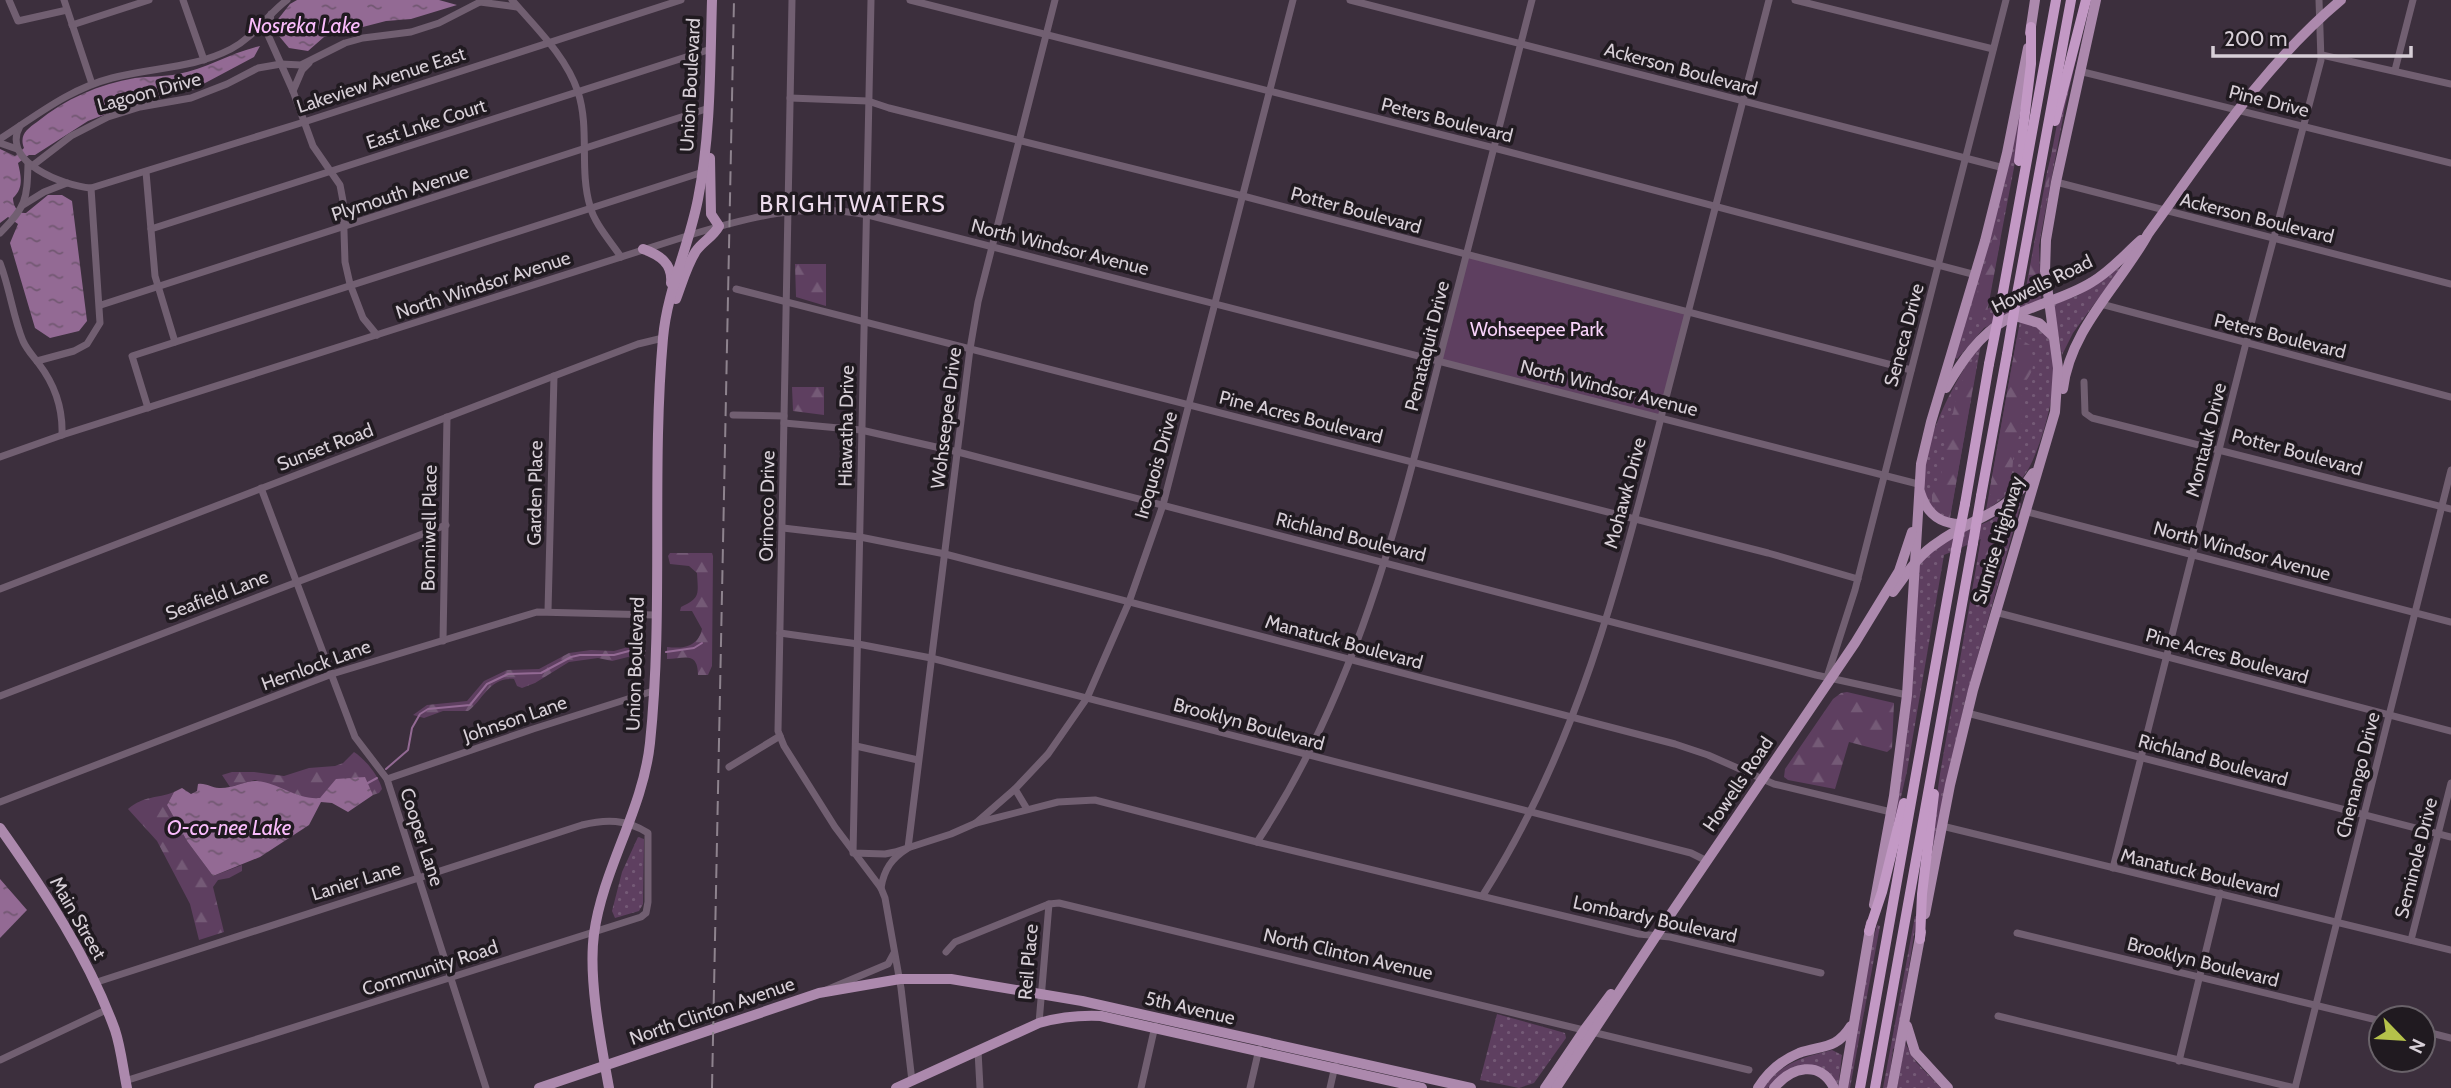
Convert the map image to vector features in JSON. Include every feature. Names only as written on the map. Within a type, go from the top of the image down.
[{"type":"highway","name":"Sunrise Highway","points":[[1860,1088],[2056,0]]},
{"type":"highway","name":"Sunrise Highway","points":[[1875,1088],[2071,0]]},
{"type":"highway","points":[[2040,170],[2086,0]]},
{"type":"highway","points":[[2016,216],[2031,64],[2031,27]]},
{"type":"highway","points":[[1869,931],[1882,892],[1927,716]]},
{"type":"highway","points":[[1920,939],[1937,745]]},
{"type":"main road","name":"Union Boulevard","points":[[608,1088],[591,963],[601,901],[646,769],[653,691],[659,381],[664,325],[690,235],[703,172],[709,122],[712,0]]},
{"type":"main road","points":[[1843,1088],[1891,812],[1907,695],[1918,484],[1925,443],[1976,275],[2004,168],[2035,0]]},
{"type":"main road","name":"Sunrise Highway","points":[[1892,1088],[1942,826],[1967,713],[2055,412],[2058,377],[2045,252],[2056,182],[2096,0]]},
{"type":"main road","name":"Howells Road","points":[[2055,412],[2074,349],[2148,234],[2239,110],[2281,58],[2341,0]]},
{"type":"main road","points":[[664,325],[694,255],[719,226],[711,214],[709,122]]},
{"type":"main road","name":"Howells Road","points":[[1936,407],[1972,349],[1990,330],[2015,316],[2074,292],[2102,276],[2148,234]]},
{"type":"main road","points":[[643,249],[659,255],[672,274],[669,309]]},
{"type":"main road","points":[[2015,316],[2039,323],[2054,338]]},
{"type":"main road","name":"Howells Road","points":[[1545,1088],[1653,940],[1829,677],[1915,563],[1939,541],[1993,514],[2014,498],[2041,460]]},
{"type":"main road","points":[[1918,484],[1925,505],[1936,518],[1950,524],[1970,524]]},
{"type":"main road","name":"Howells Road","points":[[1855,643],[1902,564],[1909,547],[1917,507]]},
{"type":"main road","name":"Main Street","points":[[0,828],[58,915],[94,983],[115,1031],[126,1085]]},
{"type":"main road","name":"5th Avenue","points":[[900,979],[951,979],[1042,994],[1115,1009],[1156,1023]]},
{"type":"main road","name":"North Clinton Avenue","points":[[539,1088],[820,993],[900,979]]},
{"type":"main road","name":"5th Avenue","points":[[896,1088],[1039,1023],[1081,1015],[1156,1023],[1336,1063],[1471,1088]]},
{"type":"main road","points":[[1906,1017],[1910,1041],[1915,1052],[1948,1088]]},
{"type":"main road","points":[[1758,1088],[1768,1074],[1787,1059],[1838,1042],[1853,1023]]},
{"type":"main road","name":"Howells Road","points":[[1556,1088],[1589,1030]]},
{"type":"main road","name":"5th Avenue","points":[[1336,1063],[1422,1088]]},
{"type":"main road","points":[[1773,1088],[1790,1073],[1807,1068],[1822,1073],[1835,1088]]},
{"type":"street","points":[[9,0],[18,22],[67,10]]},
{"type":"street","points":[[64,0],[92,84]]},
{"type":"street","points":[[72,26],[124,4],[149,0]]},
{"type":"street","points":[[183,0],[204,60]]},
{"type":"street","points":[[37,361],[74,351],[87,344],[100,323],[101,305],[91,188],[51,177],[30,165],[17,149],[0,141],[48,106],[92,84],[123,75],[180,67],[231,49],[254,32],[287,0]]},
{"type":"street","points":[[466,0],[518,7]]},
{"type":"street","points":[[512,0],[549,43],[578,92],[585,130],[585,172],[590,207],[621,257]]},
{"type":"street","points":[[645,0],[648,10]]},
{"type":"street","name":"Lakeview Avenue East","points":[[91,188],[681,0]]},
{"type":"street","name":"Orinoco Drive","points":[[780,736],[792,0]]},
{"type":"street","name":"Hiawatha Drive","points":[[853,853],[871,0]]},
{"type":"street","name":"Peters Boulevard","points":[[910,0],[1494,148],[1976,275]]},
{"type":"street","name":"Wohseepee Drive","points":[[908,848],[978,302],[1055,0]]},
{"type":"street","name":"Iroquois Drive","points":[[853,853],[885,854],[951,834],[975,823],[1015,789],[1058,741],[1087,698],[1129,602],[1163,505],[1293,0]]},
{"type":"street","name":"Ackerson Boulevard","points":[[1350,0],[2004,168]]},
{"type":"street","name":"Penataquit Drive","points":[[1257,842],[1287,795],[1308,755],[1351,660],[1385,562],[1414,463],[1532,0]]},
{"type":"street","name":"Mohawk Drive","points":[[1483,895],[1532,812],[1573,717],[1607,619],[1769,0]]},
{"type":"street","points":[[1796,0],[1993,49]]},
{"type":"street","name":"Seneca Drive","points":[[1829,677],[1858,579],[2006,0]]},
{"type":"street","name":"Montauk Drive","points":[[2113,868],[2246,342],[2322,55],[2319,0]]},
{"type":"street","points":[[2395,70],[2413,0]]},
{"type":"street","name":"Lagoon Drive","points":[[30,165],[71,136],[108,117],[140,107],[191,98],[227,85],[258,68],[281,64],[301,65],[345,43],[411,32],[439,23],[480,1]]},
{"type":"street","points":[[271,14],[268,35],[293,91],[313,146],[340,186],[345,262],[350,284],[363,318],[377,335]]},
{"type":"street","points":[[254,32],[268,35]]},
{"type":"street","name":"East Lnke Court","points":[[151,229],[710,50]]},
{"type":"street","points":[[2322,55],[2451,84]]},
{"type":"street","points":[[293,91],[302,70],[312,61]]},
{"type":"street","name":"Pine Drive","points":[[2079,71],[2451,163]]},
{"type":"street","name":"Potter Boulevard","points":[[790,98],[868,100],[889,108],[1243,196],[1911,370]]},
{"type":"street","name":"Plymouth Avenue","points":[[101,305],[709,108]]},
{"type":"street","points":[[17,149],[16,137],[20,126]]},
{"type":"street","points":[[0,233],[23,205],[30,165]]},
{"type":"street","points":[[146,172],[158,288],[175,342]]},
{"type":"street","points":[[148,408],[132,356],[703,172]]},
{"type":"street","name":"Ackerson Boulevard","points":[[2056,182],[2451,284]]},
{"type":"street","points":[[23,205],[44,192],[68,183]]},
{"type":"street","name":"North Windsor Avenue","points":[[0,457],[643,249],[719,226],[788,210],[852,211],[1918,484]]},
{"type":"street","points":[[0,263],[9,285],[23,340],[56,393],[62,415],[62,435]]},
{"type":"street","name":"Pine Acres Boulevard","points":[[736,289],[1858,579]]},
{"type":"street","name":"Peters Boulevard","points":[[2101,304],[2451,397]]},
{"type":"street","name":"Sunset Road","points":[[0,589],[638,344],[663,338]]},
{"type":"street","name":"Garden Place","points":[[548,611],[554,376]]},
{"type":"street","name":"Potter Boulevard","points":[[2084,382],[2085,413],[2092,418],[2451,509]]},
{"type":"street","name":"Richland Boulevard","points":[[733,415],[861,430],[958,452],[1907,695]]},
{"type":"street","name":"Bonniwell Place","points":[[443,641],[447,417]]},
{"type":"street","name":"Chenango Drive","points":[[2295,1088],[2451,470]]},
{"type":"street","name":"Cooper Lane","points":[[261,488],[355,737],[387,779],[485,1088]]},
{"type":"street","name":"North Windsor Avenue","points":[[2024,511],[2451,622]]},
{"type":"street","name":"Seafield Lane","points":[[0,696],[446,524]]},
{"type":"street","name":"Manatuck Boulevard","points":[[783,528],[860,537],[945,554],[1675,744],[1763,779],[1891,812]]},
{"type":"street","name":"Hemlock Lane","points":[[0,802],[332,674],[537,612],[655,615]]},
{"type":"street","name":"Pine Acres Boulevard","points":[[1995,612],[2451,731]]},
{"type":"street","name":"Brooklyn Boulevard","points":[[780,633],[858,643],[931,658],[1691,853],[1707,861]]},
{"type":"street","name":"Johnson Lane","points":[[387,779],[653,691]]},
{"type":"street","name":"Richland Boulevard","points":[[1967,713],[2451,837]]},
{"type":"street","points":[[729,767],[780,736],[835,827],[880,888],[885,898],[895,949],[912,1080]]},
{"type":"street","points":[[856,746],[918,760]]},
{"type":"street","name":"Seminole Drive","points":[[2411,940],[2451,783]]},
{"type":"street","points":[[1015,789],[1027,809]]},
{"type":"street","name":"Lombardy Boulevard","points":[[975,823],[1058,802],[1095,800],[1639,934],[1653,940],[1670,937],[1821,973]]},
{"type":"street","name":"Lanier Lane","points":[[94,983],[582,825],[605,820],[629,824]]},
{"type":"street","name":"Community Road","points":[[126,1085],[594,933],[646,913],[649,838],[648,833],[629,824]]},
{"type":"street","name":"Manatuck Boulevard","points":[[1942,826],[2451,950]]},
{"type":"street","name":"Iroquois Drive","points":[[880,888],[887,867],[908,848]]},
{"type":"street","points":[[2179,1061],[2220,893]]},
{"type":"street","name":"North Clinton Avenue","points":[[946,952],[955,942],[1059,902],[1749,1070]]},
{"type":"street","name":"Reil Place","points":[[1039,1023],[1049,904]]},
{"type":"street","name":"Brooklyn Boulevard","points":[[2018,933],[2367,1018]]},
{"type":"street","points":[[820,993],[833,985],[888,964],[895,949]]},
{"type":"street","points":[[2,1059],[106,1010]]},
{"type":"street","points":[[1998,1016],[2295,1088]]},
{"type":"street","points":[[1141,1088],[1156,1023]]},
{"type":"street","points":[[1250,1088],[1260,1046]]},
{"type":"street","points":[[978,1051],[980,1088]]},
{"type":"street","points":[[1330,1088],[1336,1063]]},
{"type":"green space","points":[[2090,0],[2065,107],[2039,245],[2041,300],[1984,328],[1957,359],[1954,357],[2019,108],[2022,108],[2017,152],[1987,309],[2026,288],[2047,172]]},
{"type":"green space","points":[[2064,103],[2039,245],[2038,276],[2033,290],[2025,295],[2057,124]]},
{"type":"green space","points":[[2001,222],[2000,243],[1986,318],[1972,311],[1992,240]]},
{"type":"green space","name":"Wohseepee Park","points":[[1467,255],[1688,312],[1661,418],[1439,361]]},
{"type":"green space","points":[[795,264],[826,264],[826,306],[796,297]]},
{"type":"green space","points":[[2122,266],[2073,333],[2062,355],[2053,305],[2079,295]]},
{"type":"green space","points":[[2020,321],[2040,328],[2049,339],[2054,356],[2051,399],[2040,442],[2026,473],[2008,494],[1986,510]]},
{"type":"green space","points":[[2017,337],[2030,345],[2033,367],[2022,386],[2021,432],[2014,449],[2012,473],[2003,493],[1993,496],[1989,494]]},
{"type":"green space","points":[[1981,344],[1949,522],[1932,509],[1924,488],[1925,464],[1943,409],[1969,360]]},
{"type":"green space","points":[[1978,358],[1950,518],[1935,509],[1932,493],[1939,482],[1946,454],[1946,423],[1953,413],[1958,387]]},
{"type":"green space","points":[[792,387],[824,387],[824,415],[793,411]]},
{"type":"green space","points":[[2018,500],[2021,504],[1966,697],[1933,846],[1930,844],[1940,774],[1981,539],[1944,555],[1907,771],[1885,866],[1917,577],[1920,573],[1917,572],[1921,562],[1937,546],[1991,520]]},
{"type":"green space","points":[[1992,536],[1999,553],[1994,573],[1988,581],[1981,581],[1981,559],[1978,558],[1981,538]]},
{"type":"green space","points":[[670,553],[712,553],[713,556],[712,666],[708,675],[698,675],[692,659],[667,659],[667,647],[689,646],[697,640],[702,629],[692,611],[680,611],[681,607],[692,601],[697,594],[697,573],[689,566],[670,564]]},
{"type":"green space","points":[[628,647],[645,648],[645,656],[640,654],[612,661],[598,658],[569,662],[522,688],[517,686],[514,679],[499,681],[468,711],[443,711],[424,718],[413,715],[427,705],[467,701],[484,681],[507,670],[539,669],[569,653],[614,651]]},
{"type":"green space","points":[[1847,692],[1894,703],[1892,748],[1887,752],[1849,742],[1835,789],[1788,780],[1784,777],[1785,769],[1833,699]]},
{"type":"green space","points":[[354,752],[375,773],[382,789],[379,793],[373,795],[364,777],[320,798],[309,799],[255,780],[230,787],[222,775],[254,772],[284,776],[309,768],[335,766],[343,763]]},
{"type":"green space","points":[[174,792],[167,805],[187,841],[213,876],[242,865],[242,871],[218,880],[213,887],[224,932],[199,940],[190,904],[157,841],[128,809],[145,799]]},
{"type":"green space","points":[[638,837],[644,839],[643,904],[639,911],[615,918],[612,911],[622,872]]},
{"type":"green space","points":[[1915,916],[1917,917],[1896,1047],[1893,1049],[1888,1088],[1883,1088]]},
{"type":"green space","points":[[1877,925],[1880,926],[1850,1088],[1847,1088],[1867,963]]},
{"type":"green space","points":[[1497,1014],[1565,1033],[1566,1038],[1534,1083],[1519,1088],[1480,1080]]},
{"type":"green space","points":[[1905,1043],[1916,1062],[1941,1088],[1897,1088]]},
{"type":"green space","points":[[1832,1050],[1842,1055],[1838,1088],[1821,1069],[1804,1065],[1786,1072],[1768,1088],[1763,1088],[1777,1072],[1793,1062]]},
{"type":"water","name":"Nosreka Lake","points":[[297,0],[439,0],[457,5],[411,19],[386,21],[324,37],[308,51],[289,48],[279,36],[275,23],[290,4]]},
{"type":"water","points":[[260,46],[254,57],[192,90],[160,97],[150,103],[122,108],[88,121],[18,163],[20,186],[13,198],[18,211],[26,213],[48,195],[62,195],[72,201],[87,321],[79,331],[50,338],[35,328],[10,243],[18,224],[8,217],[0,223],[0,149],[15,156],[24,148],[23,136],[30,127],[59,106],[96,88],[135,78],[188,72]]},
{"type":"water","name":"O-co-nee Lake","points":[[365,777],[373,795],[348,812],[332,803],[321,802],[309,825],[260,857],[213,876],[187,841],[167,805],[174,792],[182,788],[191,794],[197,791],[198,784],[224,788],[257,781],[304,796],[320,798],[336,779]]},
{"type":"water","points":[[0,879],[27,910],[0,938]]},
{"type":"waterway","points":[[666,652],[694,648],[702,643]]},
{"type":"waterway","points":[[386,769],[408,750],[412,728],[420,714],[428,709],[470,705],[487,684],[508,674],[541,673],[571,657],[645,651]]},
{"type":"waterway","points":[[366,784],[377,778]]},
{"type":"railway","points":[[712,1088],[734,0]]},
{"type":"district","name":"BRIGHTWATERS","points":[[853,204]]}]
